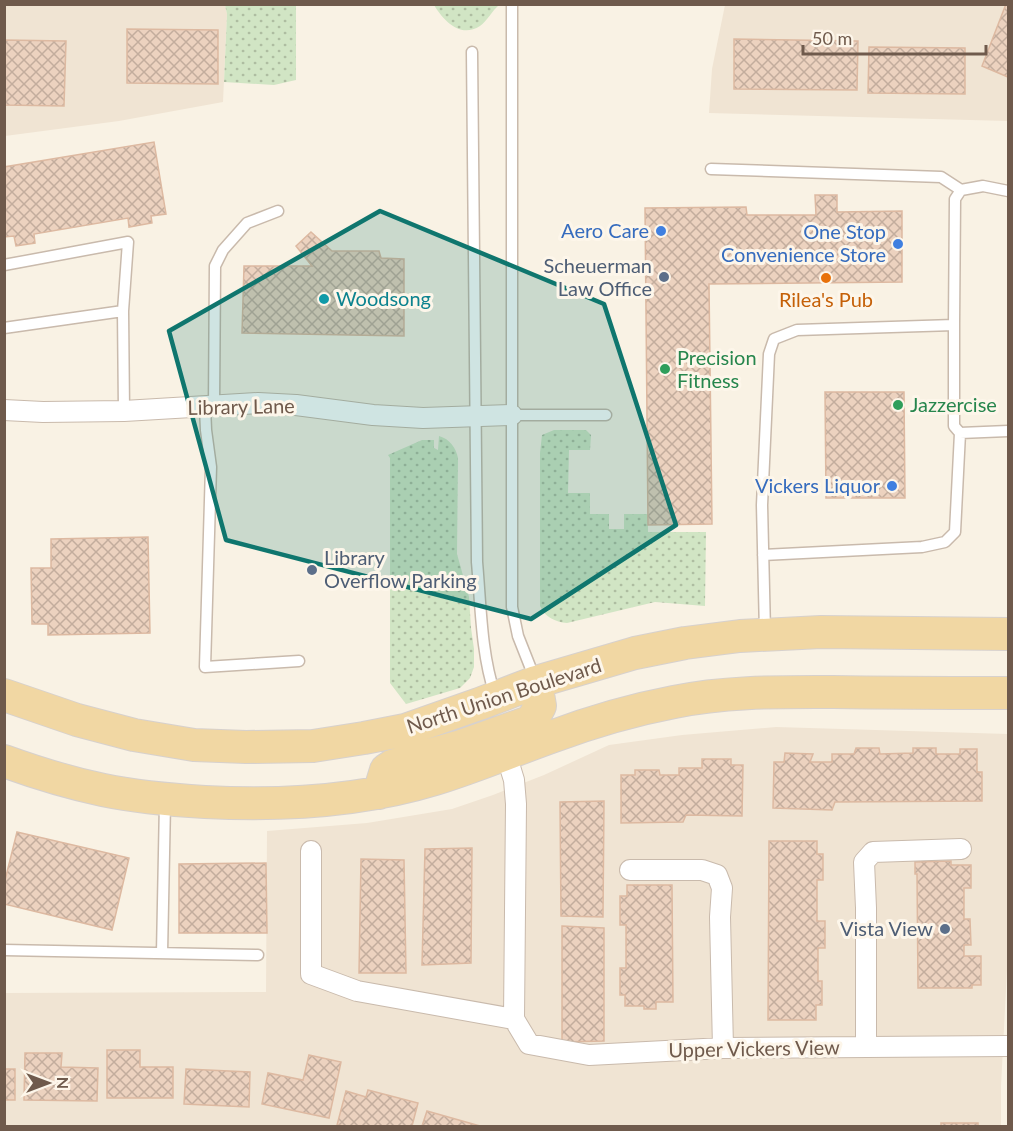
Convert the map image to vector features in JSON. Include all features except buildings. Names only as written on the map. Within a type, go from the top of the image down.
[{"type":"main road","name":"North Union Boulevard","points":[[4,695],[77,720],[134,735],[194,745],[313,746],[405,729],[536,682],[635,653],[685,643],[740,636],[821,632],[1008,634]]},
{"type":"main road","points":[[380,793],[386,770],[392,766],[458,747],[531,721],[540,706],[536,682]]},
{"type":"main road","points":[[4,761],[51,777],[103,790],[165,800],[243,804],[300,802],[380,793],[432,780],[552,736],[618,715],[677,701],[770,692],[1008,693]]},
{"type":"street","name":"Library Lane","points":[[4,410],[124,411],[258,403],[423,418],[512,415]]},
{"type":"street","points":[[311,850],[311,974],[357,991],[514,1019],[516,804],[514,780],[506,754]]},
{"type":"street","points":[[866,1047],[864,862],[873,852],[961,849]]},
{"type":"street","points":[[630,870],[702,870],[717,875],[722,888],[720,917],[723,1048]]},
{"type":"street","name":"Upper Vickers View","points":[[514,1019],[530,1044],[589,1055],[723,1048],[1008,1046]]},
{"type":"lane","points":[[512,4],[512,607],[518,636],[536,682]]},
{"type":"lane","points":[[472,52],[477,562],[483,642],[488,675],[496,698]]},
{"type":"lane","points":[[711,169],[941,177],[961,190],[983,186],[1008,191]]},
{"type":"lane","points":[[764,555],[922,547],[945,542],[955,532],[960,433],[954,426],[956,199],[961,190]]},
{"type":"lane","points":[[278,211],[247,223],[223,250],[215,266],[206,430],[211,467],[205,667],[299,661]]},
{"type":"lane","points":[[4,265],[128,242],[123,311],[124,411]]},
{"type":"lane","points":[[4,328],[123,311]]},
{"type":"lane","points":[[765,635],[762,505],[769,354],[774,339],[797,330],[954,325]]},
{"type":"lane","points":[[512,415],[606,416]]},
{"type":"lane","points":[[960,433],[1008,431]]},
{"type":"lane","points":[[162,953],[165,800]]},
{"type":"lane","points":[[4,950],[258,955]]},
{"type":"highlighted area","points":[[380,211],[604,304],[676,525],[531,619],[226,540],[169,331]]},
{"type":"shaded area","points":[[4,5],[225,5],[227,14],[223,102],[119,121],[5,136]]},
{"type":"shaded area","points":[[725,5],[1008,5],[1008,121],[709,113],[712,69]]},
{"type":"shaded area","points":[[776,727],[1008,734],[1008,951],[1001,1126],[5,1126],[4,993],[266,992],[267,831],[367,823],[452,809],[544,775],[609,745],[682,735]]},
{"type":"green space","points":[[225,5],[296,5],[296,80],[274,85],[224,82],[227,14]]},
{"type":"green space","points":[[434,5],[499,5],[480,26],[466,30],[447,22]]},
{"type":"green space","points":[[554,430],[586,430],[591,435],[590,450],[569,450],[568,493],[590,493],[590,514],[609,514],[609,529],[624,529],[624,514],[648,514],[648,532],[706,532],[705,606],[655,602],[567,623],[555,620],[545,613],[540,606],[540,453],[542,435]]},
{"type":"green space","points":[[439,436],[452,444],[458,458],[457,554],[469,597],[474,667],[470,678],[460,688],[406,704],[390,683],[390,458],[388,455],[422,440],[434,440],[434,448],[438,450]]},
{"type":"place","name":"Aero Care","points":[[661,231]]},
{"type":"place","name":"One Stop Convenience Store","points":[[898,244]]},
{"type":"place","name":"Scheuerman Law Office","points":[[664,277]]},
{"type":"place","name":"Rilea's Pub","points":[[826,278]]},
{"type":"place","name":"Woodsong","points":[[324,299]]},
{"type":"place","name":"Precision Fitness","points":[[665,369]]},
{"type":"place","name":"Jazzercise","points":[[898,405]]},
{"type":"place","name":"Vickers Liquor","points":[[892,486]]},
{"type":"place","name":"Library Overflow Parking","points":[[312,570]]},
{"type":"place","name":"Vista View","points":[[945,929]]}]
